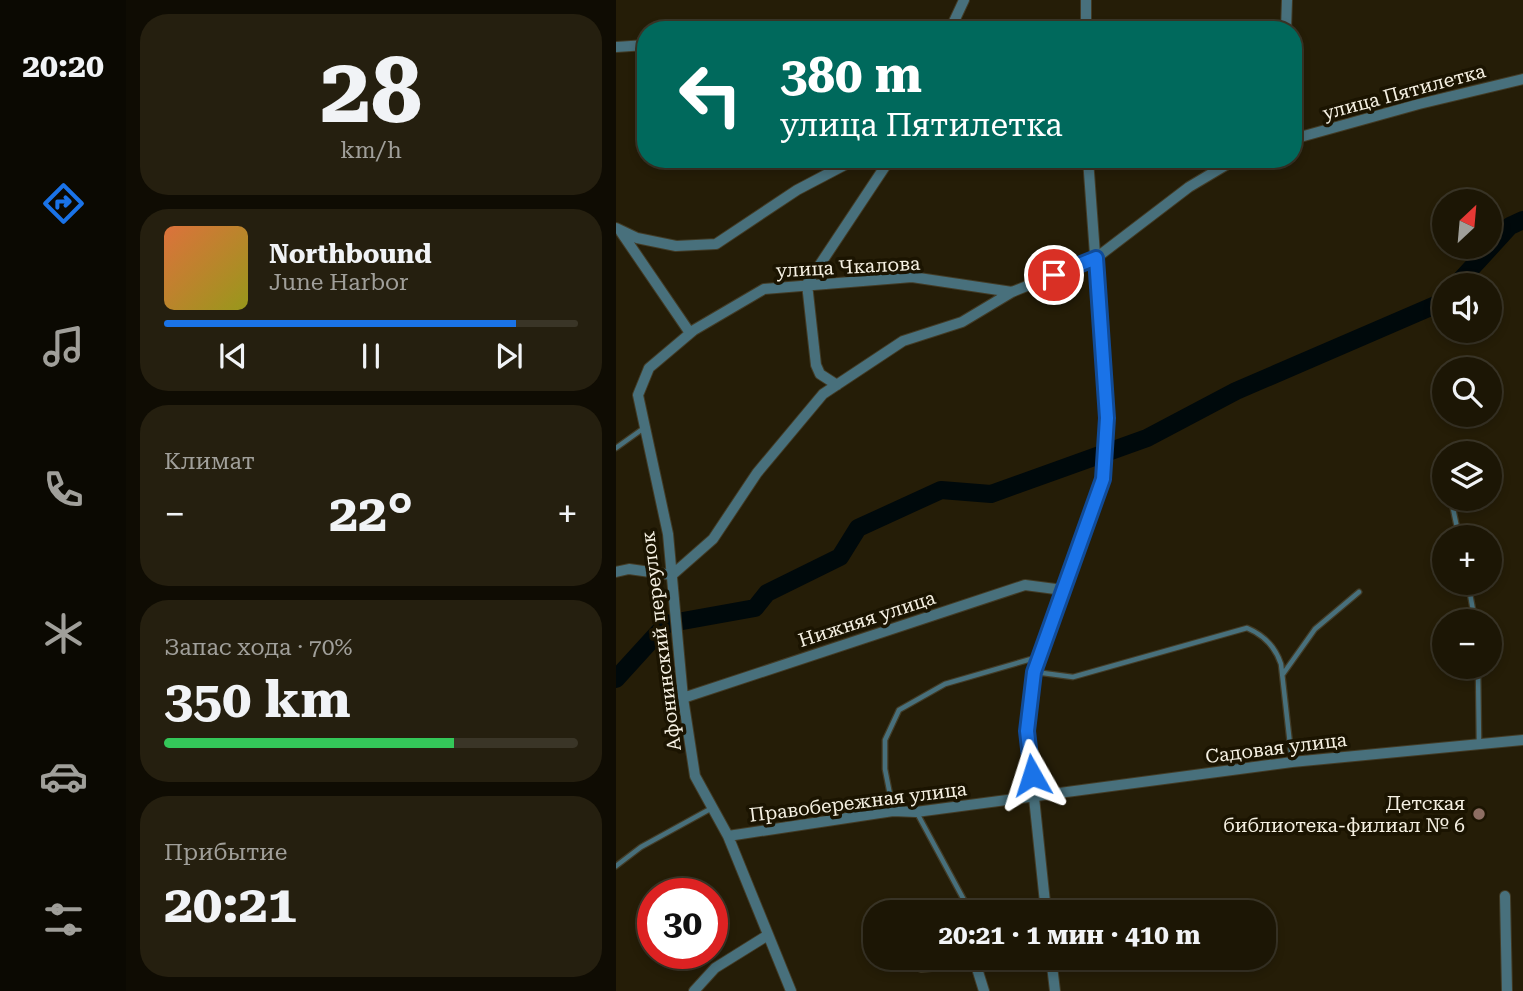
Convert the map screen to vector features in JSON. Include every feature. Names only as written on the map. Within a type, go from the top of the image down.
[{"type":"street","points":[[954,21],[964,0]]},
{"type":"street","points":[[1086,0],[1086,21]]},
{"type":"street","points":[[1286,21],[1287,0]]},
{"type":"street","points":[[616,47],[637,46]]},
{"type":"street","name":"улица Пятилетка","points":[[1302,136],[1523,79]]},
{"type":"street","points":[[618,230],[637,238],[676,246],[716,244],[797,190],[839,168]]},
{"type":"street","points":[[837,385],[820,374],[816,365],[807,284],[884,168]]},
{"type":"street","points":[[1045,900],[1027,731],[1034,672],[1103,479],[1107,418],[1089,168]]},
{"type":"street","points":[[616,572],[629,569],[672,575],[713,539],[757,473],[823,394],[903,341],[962,322],[1012,292],[1096,258],[1189,187],[1221,168]]},
{"type":"street","points":[[618,230],[690,333]]},
{"type":"street","name":"улица Чкалова","points":[[638,395],[649,368],[690,333],[764,289],[912,277],[1012,292]]},
{"type":"street","name":"Афонинский переулок","points":[[638,395],[668,534],[683,698],[695,776],[727,836],[791,991]]},
{"type":"street","name":"Нижняя улица","points":[[683,698],[1024,585],[1063,590]]},
{"type":"street","name":"Садовая улица","points":[[1034,797],[1292,762],[1523,740]]},
{"type":"street","name":"Правобережная улица","points":[[727,836],[893,811],[916,812],[1034,797]]},
{"type":"street","points":[[1505,896],[1507,991]]},
{"type":"street","points":[[694,991],[715,968],[768,935]]},
{"type":"street","points":[[978,970],[984,991]]},
{"type":"street","points":[[1053,970],[1055,991]]},
{"type":"lane","points":[[616,448],[645,427]]},
{"type":"lane","points":[[1282,675],[1315,629],[1359,592]]},
{"type":"lane","points":[[1034,672],[1073,677],[1247,628],[1262,634],[1278,655],[1292,762]]},
{"type":"lane","points":[[893,811],[885,769],[885,740],[899,710],[945,684],[1040,656]]},
{"type":"lane","points":[[1478,679],[1479,744]]},
{"type":"lane","points":[[616,866],[641,847],[712,808]]},
{"type":"lane","points":[[916,812],[964,900]]},
{"type":"waterway","points":[[1467,273],[1510,226],[1523,220]]},
{"type":"waterway","points":[[616,679],[666,624],[755,608],[767,593],[840,557],[858,528],[941,490],[991,494],[1147,438],[1236,391],[1432,306]]},
{"type":"place","name":"Детская библиотека-филиал № 6","points":[[1479,814]]},
{"type":"route","points":[[1032,775],[1027,731],[1034,672],[1103,479],[1107,418],[1096,258],[1054,275]]}]
